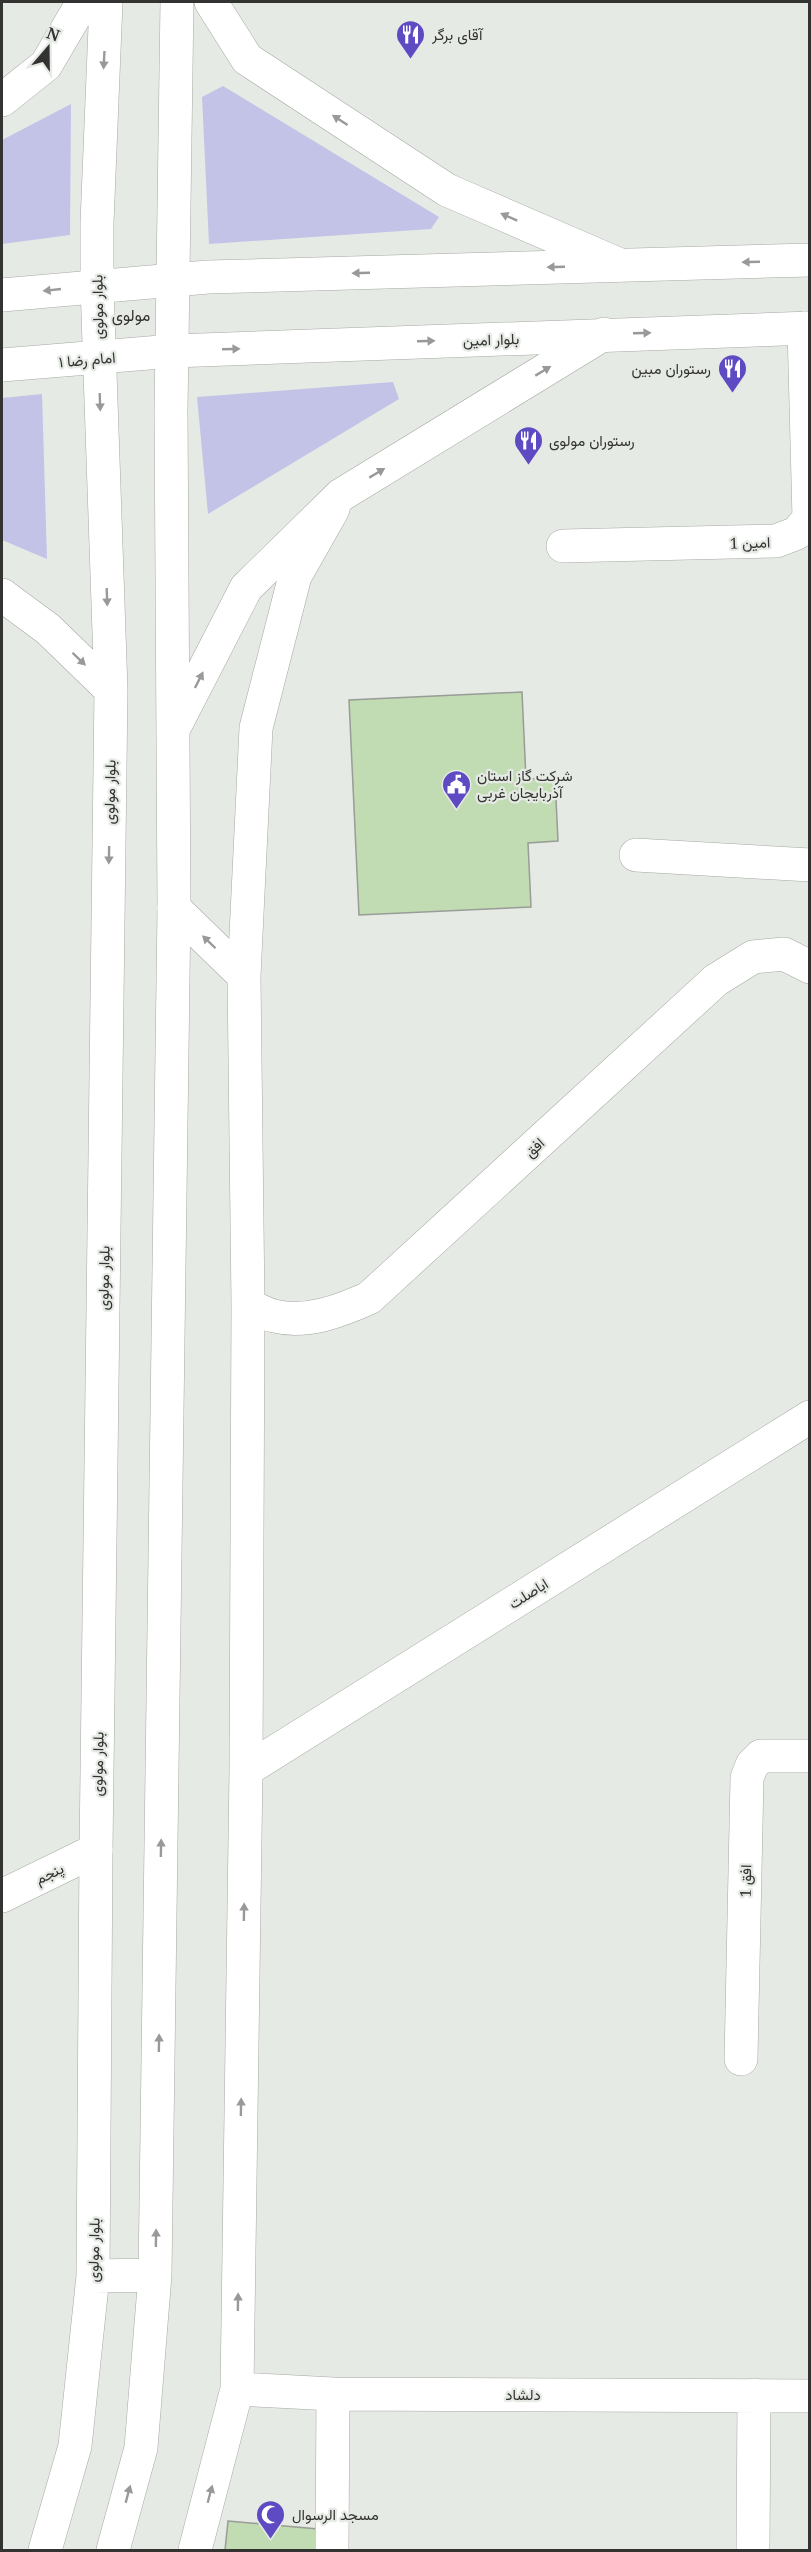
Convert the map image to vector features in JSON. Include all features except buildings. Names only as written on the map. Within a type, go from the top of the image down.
[{"type":"main road","points":[[2,100],[46,65],[83,2]]},
{"type":"main road","name":"بلوار مولوی","points":[[45,2550],[75,2446],[93,2276],[96,1850],[111,690],[97,285],[97,223],[106,2]]},
{"type":"main road","points":[[113,2550],[141,2448],[155,2275],[174,908],[173,279],[177,2]]},
{"type":"main road","points":[[210,2],[247,59],[437,183],[620,266]]},
{"type":"main road","points":[[2,295],[173,279],[810,260]]},
{"type":"main road","name":"بلوار امین","points":[[173,351],[807,328]]},
{"type":"main road","name":"امین 1","points":[[563,546],[777,541],[797,533],[809,518],[807,328]]},
{"type":"main road","points":[[172,733],[246,588],[341,495],[604,334]]},
{"type":"main road","name":"امام رضا ۱","points":[[2,365],[98,359],[173,351]]},
{"type":"main road","points":[[195,2550],[237,2389],[246,1770],[248,1305],[244,976],[256,728],[295,576],[341,495]]},
{"type":"main road","points":[[2,595],[48,629],[111,690]]},
{"type":"main road","points":[[636,855],[810,865]]},
{"type":"main road","points":[[174,908],[244,976]]},
{"type":"main road","name":"افق","points":[[248,1305],[274,1316],[301,1318],[335,1313],[369,1299],[716,980],[753,957],[784,954],[810,967]]},
{"type":"main road","name":"اباصلت","points":[[246,1770],[810,1417]]},
{"type":"main road","name":"افق 1","points":[[741,2059],[747,1778],[752,1765],[761,1756],[810,1756]]},
{"type":"main road","name":"پنجم","points":[[2,1896],[96,1850]]},
{"type":"main road","points":[[93,2276],[155,2275]]},
{"type":"main road","name":"دلشاد","points":[[237,2389],[333,2394],[810,2396]]},
{"type":"main road","points":[[332,2550],[333,2394]]},
{"type":"main road","points":[[753,2550],[754,2395]]},
{"type":"shaded area","points":[[223,86],[439,217],[431,229],[209,244],[202,97]]},
{"type":"shaded area","points":[[71,104],[70,235],[2,244],[2,140]]},
{"type":"shaded area","points":[[393,382],[399,399],[208,514],[197,397]]},
{"type":"shaded area","points":[[42,394],[47,559],[2,540],[2,398]]},
{"type":"place","name":"آقاى برگر","points":[[411,60]]},
{"type":"place","name":"رستوران مبین","points":[[732,394]]},
{"type":"place","name":"رستوران مولوی","points":[[528,466]]},
{"type":"place","name":"شرکت گاز استان آذربایجان غربی","points":[[456,810]]},
{"type":"place","name":"مسجد الرسوال","points":[[271,2540]]},
{"type":"district","name":"مولوی","points":[[131,315]]}]
